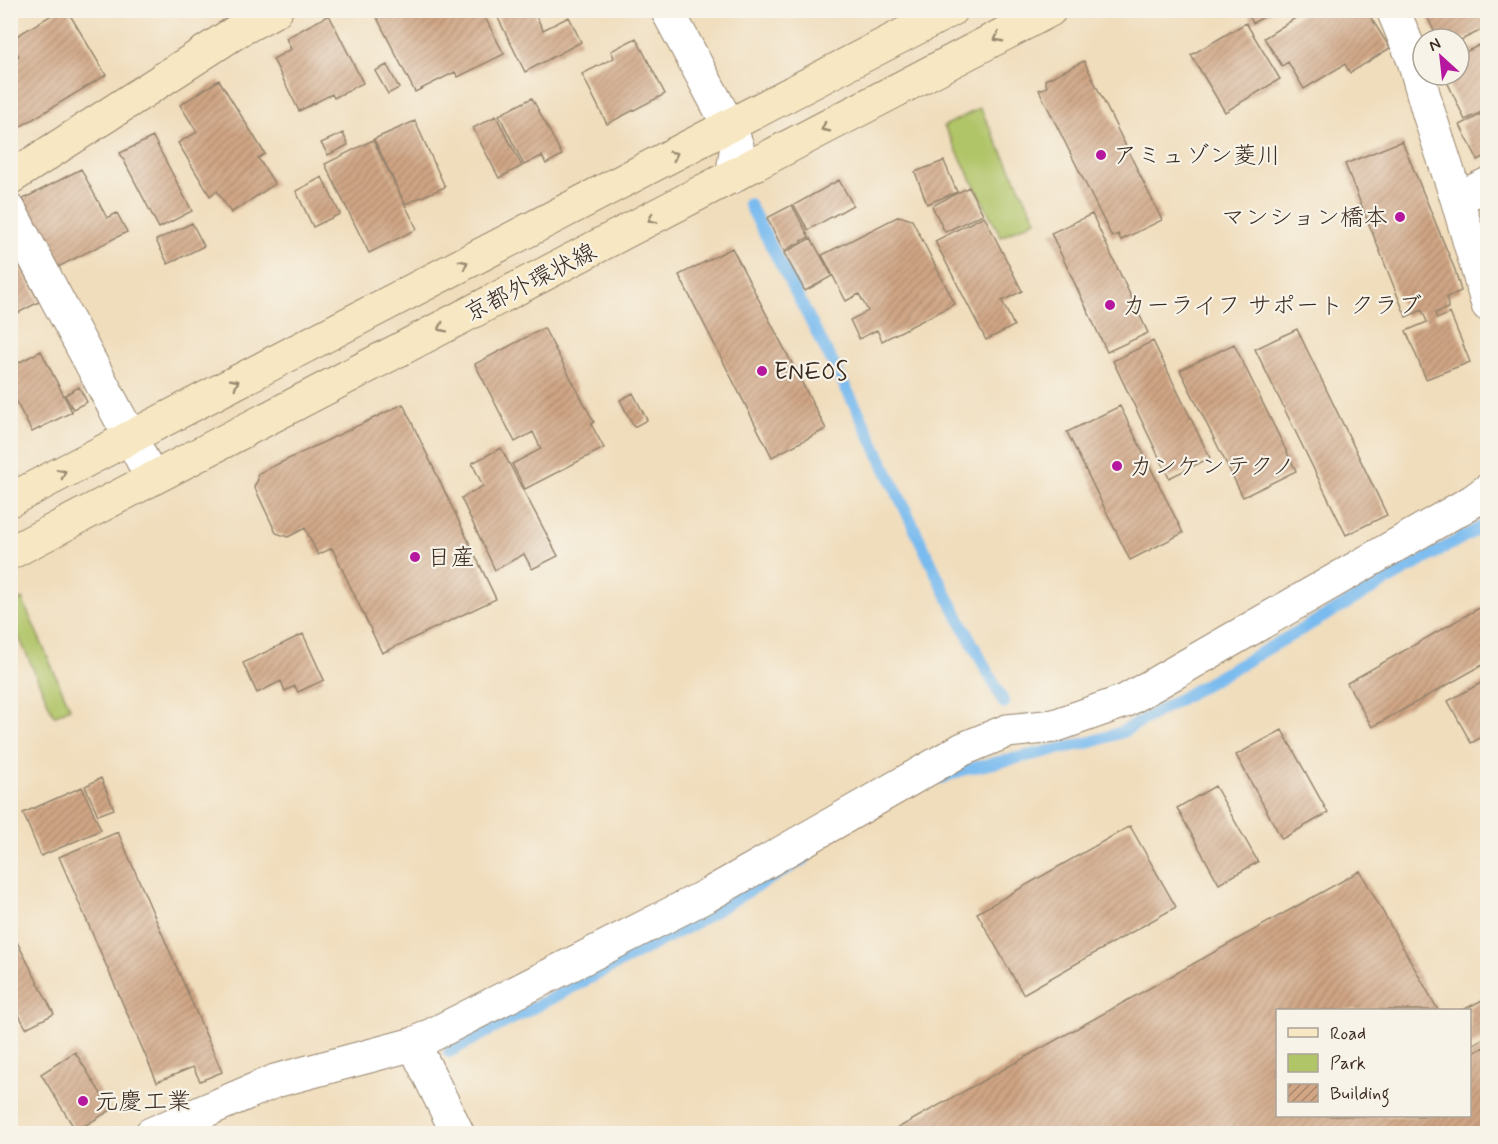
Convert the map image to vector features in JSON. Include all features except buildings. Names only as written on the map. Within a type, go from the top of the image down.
[{"type":"street","points":[[10,178],[239,30],[276,10]]},
{"type":"street","points":[[667,10],[729,126],[737,146],[732,177]]},
{"type":"street","name":"京都外環状線","points":[[10,500],[951,10]]},
{"type":"street","name":"京都外環状線","points":[[10,554],[1050,10]]},
{"type":"street","points":[[1393,10],[1414,61],[1488,305]]},
{"type":"street","points":[[1457,198],[1488,184]]},
{"type":"street","points":[[10,211],[152,478]]},
{"type":"street","points":[[151,1134],[275,1081],[414,1044],[708,895],[963,749],[1007,731],[1054,726],[1125,701],[1473,501],[1488,490]]},
{"type":"street","points":[[414,1044],[459,1134]]},
{"type":"green space","points":[[980,108],[1036,220],[1001,237],[944,126]]},
{"type":"green space","points":[[22,599],[70,708],[54,716],[11,619],[11,605]]},
{"type":"waterway","points":[[749,204],[859,413],[944,590],[1004,703]]},
{"type":"waterway","points":[[941,778],[962,770],[1091,742],[1122,732],[1488,523]]},
{"type":"waterway","points":[[449,1052],[693,924],[805,858]]},
{"type":"place","name":"アミュゾン菱川","points":[[1101,155]]},
{"type":"place","name":"マンション橋本","points":[[1400,217]]},
{"type":"place","name":"カーライフ サポート クラブ","points":[[1110,305]]},
{"type":"place","name":"ENEOS","points":[[762,371]]},
{"type":"place","name":"カンケンテクノ","points":[[1117,466]]},
{"type":"place","name":"日産","points":[[415,557]]},
{"type":"place","name":"元慶工業","points":[[83,1101]]}]
